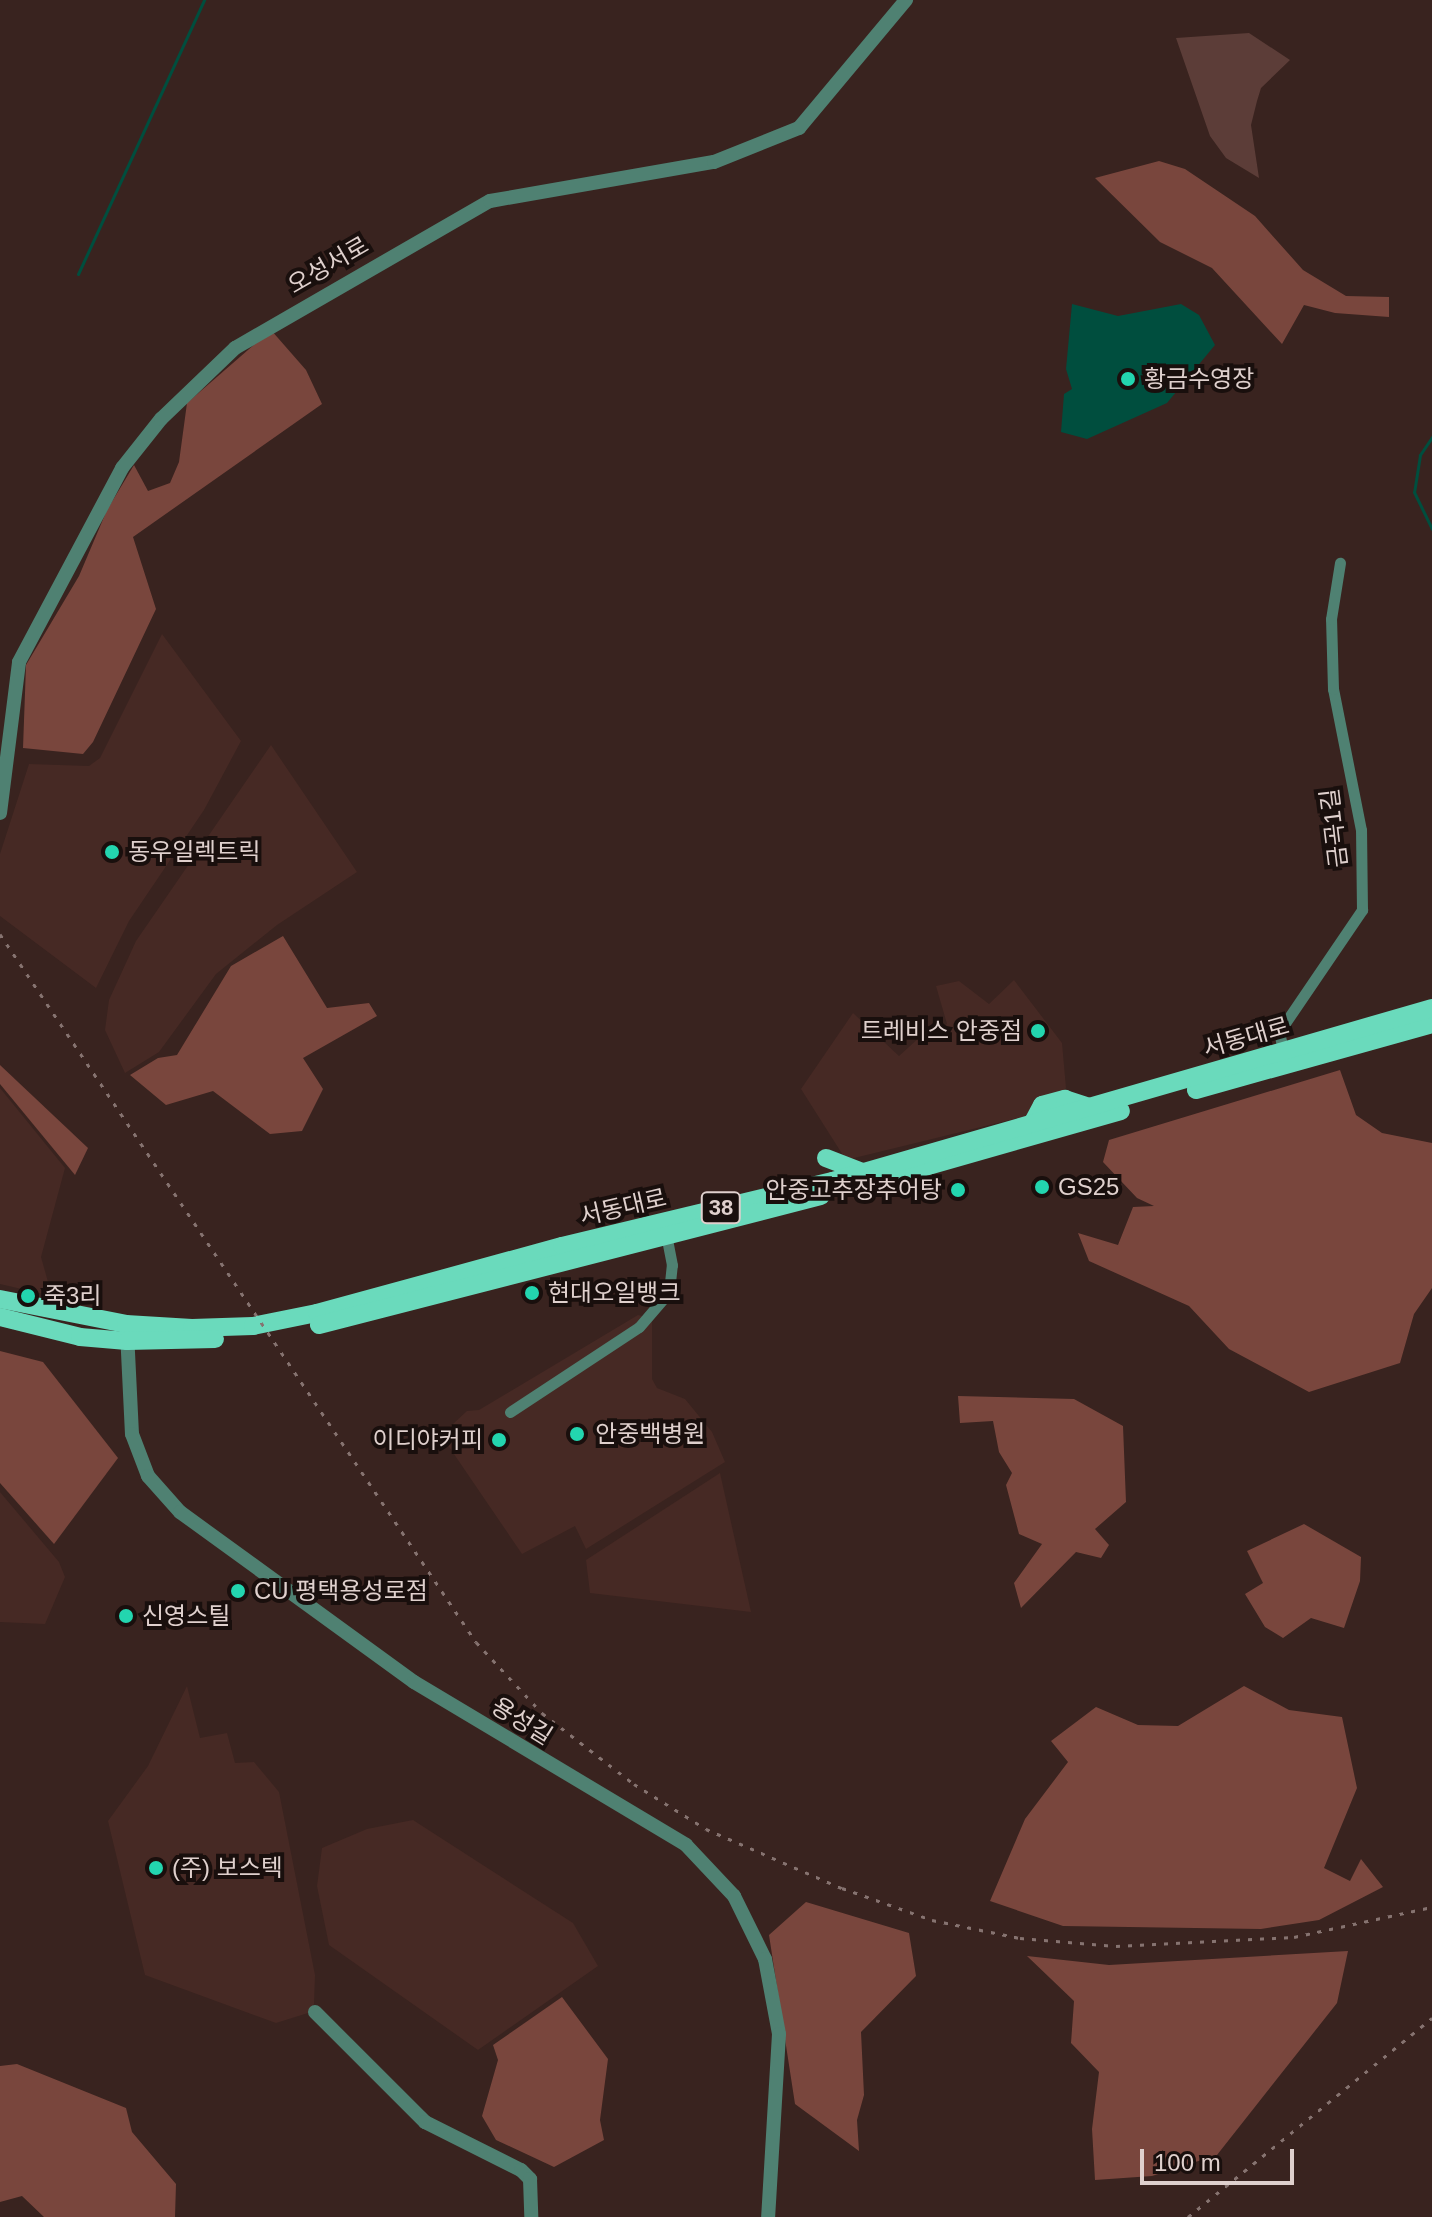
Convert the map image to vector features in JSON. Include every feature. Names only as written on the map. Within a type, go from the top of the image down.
[{"type":"main road","name":"서동대로","points":[[0,1317],[80,1337],[127,1333],[283,1332],[666,1230],[1285,1057],[1432,1008]]},
{"type":"main road","name":"서동대로","points":[[666,1230],[1033,1122],[1285,1057],[1432,1024]]},
{"type":"main road","points":[[826,1158],[863,1172]]},
{"type":"main road","name":"서동대로","points":[[0,1299],[127,1333]]},
{"type":"street","name":"오성서로","points":[[0,813],[25,651],[122,468],[161,419],[235,348],[490,201],[714,162],[799,128],[906,0]]},
{"type":"street","name":"금곡1길","points":[[1285,1057],[1279,1032],[1362,910],[1361,830],[1333,689],[1331,619],[1340,563]]},
{"type":"street","points":[[510,1412],[639,1327],[669,1292],[666,1230]]},
{"type":"street","name":"용성길","points":[[127,1333],[132,1434],[148,1476],[180,1512],[414,1682],[686,1845],[734,1896],[765,1959],[779,2034],[768,2217]]},
{"type":"street","points":[[315,2012],[425,2122],[521,2170],[530,2179],[531,2217]]},
{"type":"shaded area","points":[[1249,33],[1290,60],[1261,88],[1257,101],[1251,125],[1259,178],[1226,158],[1210,136],[1176,38]]},
{"type":"shaded area","points":[[1159,161],[1185,169],[1255,216],[1303,270],[1346,296],[1389,297],[1389,317],[1335,313],[1304,305],[1282,344],[1212,268],[1160,242],[1095,178]]},
{"type":"shaded area","points":[[271,330],[306,370],[322,404],[133,537],[156,609],[93,742],[83,754],[23,748],[26,665],[79,576],[107,510],[134,465],[148,491],[170,483],[179,462],[187,403]]},
{"type":"shaded area","points":[[162,634],[241,741],[204,810],[129,921],[96,988],[0,916],[0,854],[29,764],[89,766],[100,758]]},
{"type":"shaded area","points":[[271,745],[357,872],[277,925],[216,974],[159,1052],[125,1073],[105,1030],[109,1000],[136,941]]},
{"type":"shaded area","points":[[283,936],[327,1008],[369,1003],[377,1016],[303,1058],[323,1089],[302,1131],[270,1134],[213,1091],[166,1105],[130,1075],[158,1058],[177,1055],[231,966]]},
{"type":"shaded area","points":[[1014,980],[1062,1043],[1066,1088],[1047,1111],[846,1160],[801,1089],[853,1013],[899,1056],[921,1036],[947,1024],[936,986],[959,981],[989,1004]]},
{"type":"shaded area","points":[[0,1065],[88,1148],[75,1175],[0,1084]]},
{"type":"shaded area","points":[[1340,1070],[1356,1115],[1382,1133],[1432,1143],[1432,1288],[1414,1314],[1400,1363],[1309,1392],[1229,1349],[1189,1306],[1089,1261],[1078,1233],[1118,1245],[1133,1207],[1154,1206],[1137,1198],[1103,1162],[1109,1140]]},
{"type":"shaded area","points":[[0,1088],[65,1168],[41,1257],[52,1296],[0,1284]]},
{"type":"shaded area","name":"안중백병원","points":[[638,1315],[652,1318],[652,1379],[657,1388],[685,1399],[712,1432],[725,1462],[586,1549],[575,1526],[522,1554],[441,1435],[467,1411],[479,1410]]},
{"type":"shaded area","points":[[0,1351],[43,1362],[118,1458],[54,1544],[0,1483]]},
{"type":"shaded area","points":[[958,1396],[1074,1399],[1123,1426],[1126,1502],[1095,1529],[1109,1545],[1101,1558],[1076,1552],[1021,1608],[1014,1583],[1042,1544],[1019,1534],[1006,1485],[1012,1473],[999,1452],[993,1421],[960,1423]]},
{"type":"shaded area","points":[[720,1473],[751,1612],[590,1593],[586,1560]]},
{"type":"shaded area","points":[[0,1492],[59,1562],[65,1577],[45,1624],[0,1622]]},
{"type":"shaded area","points":[[1304,1524],[1361,1557],[1360,1581],[1344,1628],[1311,1618],[1283,1638],[1265,1627],[1245,1594],[1263,1583],[1247,1551]]},
{"type":"shaded area","name":"(주) 보스텍","points":[[187,1686],[200,1738],[227,1733],[235,1763],[254,1762],[279,1792],[315,1975],[314,2004],[308,2013],[276,2023],[145,1975],[108,1821],[148,1766]]},
{"type":"shaded area","points":[[1244,1686],[1289,1710],[1342,1717],[1357,1788],[1324,1868],[1350,1881],[1361,1859],[1383,1887],[1319,1920],[1261,1929],[1063,1926],[990,1901],[1025,1819],[1068,1762],[1051,1741],[1096,1707],[1138,1725],[1178,1726]]},
{"type":"shaded area","points":[[413,1820],[573,1923],[598,1966],[478,2050],[329,1945],[317,1886],[322,1848],[367,1829]]},
{"type":"shaded area","points":[[806,1902],[909,1933],[916,1976],[861,2032],[864,2095],[857,2120],[859,2151],[795,2104],[769,1935]]},
{"type":"shaded area","points":[[1348,1951],[1337,2003],[1217,2155],[1152,2176],[1095,2180],[1092,2129],[1099,2072],[1071,2043],[1074,2001],[1027,1956],[1109,1965]]},
{"type":"shaded area","points":[[562,1997],[608,2059],[600,2120],[604,2140],[554,2167],[496,2140],[482,2116],[498,2060],[493,2045]]},
{"type":"shaded area","points":[[17,2064],[126,2108],[132,2132],[176,2184],[175,2217],[44,2217],[22,2196],[0,2202],[0,2066]]},
{"type":"water","name":"황금수영장","points":[[1072,304],[1118,316],[1181,304],[1199,315],[1215,345],[1167,403],[1087,439],[1061,432],[1064,394],[1072,389],[1066,369]]},
{"type":"waterway","points":[[78,274],[204,0]]},
{"type":"waterway","points":[[1432,437],[1420,455],[1414,492],[1432,529]]},
{"type":"railway","points":[[0,934],[476,1642],[542,1713],[634,1784],[706,1829],[842,1888],[932,1920],[1020,1938],[1116,1946],[1294,1937],[1432,1907]]},
{"type":"railway","points":[[1188,2217],[1432,2018]]},
{"type":"place","name":"황금수영장","points":[[1128,379]]},
{"type":"place","name":"동우일렉트릭","points":[[112,852]]},
{"type":"place","name":"트레비스 안중점","points":[[1038,1031]]},
{"type":"place","name":"GS25","points":[[1042,1187]]},
{"type":"place","name":"안중고추장추어탕","points":[[958,1190]]},
{"type":"place","name":"현대오일뱅크","points":[[532,1293]]},
{"type":"place","name":"죽3리","points":[[28,1296]]},
{"type":"place","name":"안중백병원","points":[[577,1434]]},
{"type":"place","name":"이디야커피","points":[[499,1440]]},
{"type":"place","name":"CU 평택용성로점","points":[[238,1591]]},
{"type":"place","name":"신영스틸","points":[[126,1616]]},
{"type":"place","name":"(주) 보스텍","points":[[156,1868]]}]
